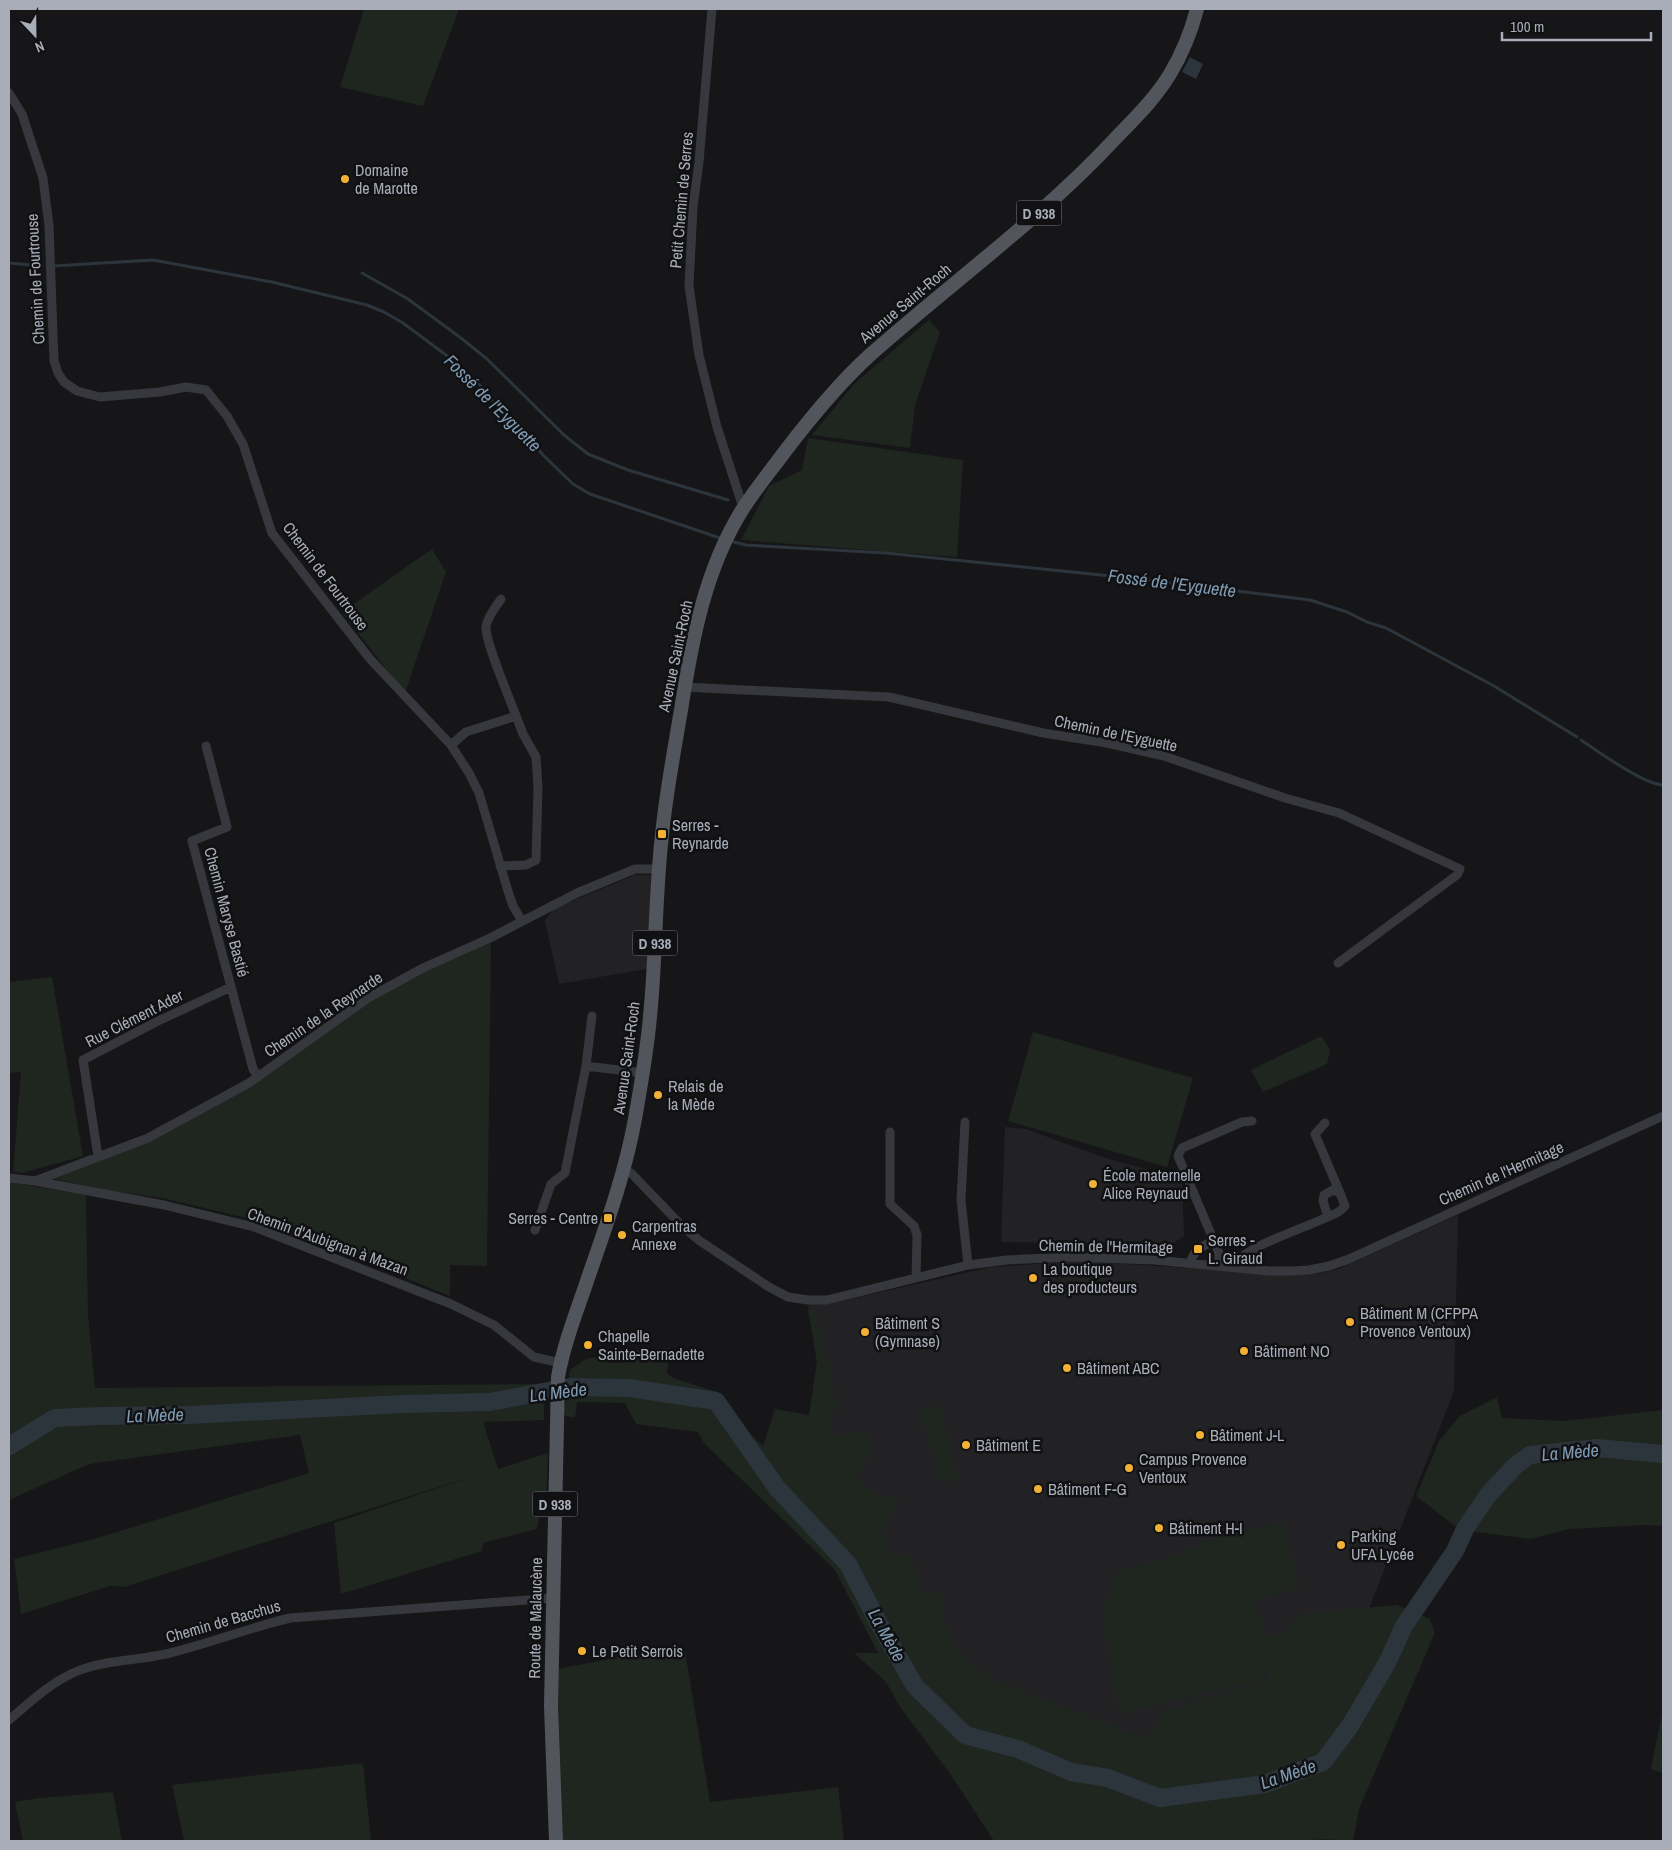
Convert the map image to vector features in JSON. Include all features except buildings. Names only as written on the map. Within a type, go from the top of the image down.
[{"type":"main road","name":"Avenue Saint-Roch","points":[[557,1396],[559,1370],[571,1328],[624,1170],[643,1073],[651,1015],[663,825],[684,687],[694,631],[726,538],[745,505],[810,418],[840,384],[870,355],[1030,220],[1097,158],[1125,128],[1168,78],[1189,35],[1197,9]]},
{"type":"main road","name":"Route de Malaucène","points":[[556,1841],[551,1706],[557,1396]]},
{"type":"street","name":"Petit Chemin de Serres","points":[[712,9],[699,162],[691,223],[689,286],[699,355],[717,428],[741,501],[745,505]]},
{"type":"street","name":"Chemin de Fourtrouse","points":[[9,93],[22,114],[43,178],[49,226],[54,362],[58,373],[64,382],[77,391],[100,397],[160,392],[186,387],[206,390],[227,416],[243,444],[272,533],[370,659],[451,745],[476,784],[513,906],[522,921]]},
{"type":"street","points":[[500,866],[526,865],[536,860],[538,787],[536,757],[516,716],[491,648],[486,627],[490,615],[501,599]]},
{"type":"street","name":"Chemin de l'Eyguette","points":[[684,687],[889,697],[1043,733],[1107,743],[1164,756],[1285,798],[1339,813],[1460,869],[1457,875],[1338,963]]},
{"type":"street","points":[[451,745],[466,732],[516,716]]},
{"type":"street","name":"Chemin Maryse Bastié","points":[[206,746],[227,827],[192,840],[253,1068],[258,1077]]},
{"type":"street","name":"Chemin de la Reynarde","points":[[35,1181],[148,1138],[164,1130],[258,1077],[368,998],[423,968],[490,938],[557,902],[630,871],[659,869]]},
{"type":"street","name":"Rue Clément Ader","points":[[98,1156],[83,1060],[158,1021],[231,987]]},
{"type":"street","points":[[535,1230],[551,1184],[565,1173],[586,1066],[592,1016]]},
{"type":"street","points":[[586,1066],[643,1073]]},
{"type":"street","name":"Chemin de l'Hermitage","points":[[624,1170],[631,1173],[683,1227],[747,1273],[788,1297],[827,1300],[968,1265],[1007,1260],[1071,1257],[1190,1263],[1293,1271],[1329,1266],[1349,1259],[1663,1116]]},
{"type":"street","points":[[1219,1265],[1219,1254],[1178,1156],[1182,1148],[1242,1122],[1252,1121]]},
{"type":"street","points":[[965,1122],[961,1200],[968,1265]]},
{"type":"street","points":[[1233,1266],[1250,1251],[1342,1211],[1345,1206],[1316,1134],[1325,1123]]},
{"type":"street","points":[[890,1132],[890,1204],[914,1226],[917,1235],[916,1278]]},
{"type":"street","name":"Chemin d'Aubignan à Mazan","points":[[9,1178],[35,1181],[164,1205],[254,1227],[450,1304],[494,1325],[534,1357],[559,1370]]},
{"type":"street","points":[[1328,1217],[1323,1201],[1324,1195],[1334,1190],[1340,1193]]},
{"type":"street","points":[[1190,1263],[1194,1252],[1214,1241]]},
{"type":"street","name":"Chemin de Bacchus","points":[[9,1720],[56,1681],[74,1672],[94,1666],[192,1647],[258,1625],[290,1618],[553,1598]]},
{"type":"shaded area","points":[[364,9],[459,9],[423,106],[340,87]]},
{"type":"shaded area","points":[[1190,57],[1203,64],[1196,79],[1182,72]]},
{"type":"shaded area","points":[[929,320],[940,332],[915,405],[910,448],[812,435],[854,384]]},
{"type":"shaded area","points":[[808,438],[963,460],[957,557],[741,540],[769,486],[802,470]]},
{"type":"shaded area","points":[[432,549],[446,572],[405,693],[342,612]]},
{"type":"shaded area","points":[[635,875],[653,875],[647,969],[559,984],[545,921],[553,909]]},
{"type":"shaded area","points":[[491,941],[487,1266],[450,1265],[450,1296],[346,1254],[251,1219],[162,1198],[104,1190],[51,1178],[155,1139],[368,1000]]},
{"type":"shaded area","points":[[52,977],[83,1156],[22,1173],[13,1172],[21,1072],[9,1073],[9,982]]},
{"type":"shaded area","points":[[1033,1032],[1193,1078],[1167,1167],[1008,1121]]},
{"type":"shaded area","points":[[1321,1036],[1330,1050],[1327,1064],[1263,1092],[1251,1070]]},
{"type":"shaded area","name":"École maternelle Alice Reynaud","points":[[1005,1127],[1026,1129],[1102,1157],[1182,1179],[1184,1236],[1172,1244],[1001,1242]]},
{"type":"shaded area","points":[[9,1182],[86,1195],[88,1316],[95,1388],[544,1384],[544,1420],[483,1422],[498,1469],[548,1453],[546,1506],[540,1509],[537,1529],[483,1543],[482,1551],[341,1594],[334,1523],[480,1474],[124,1587],[110,1586],[21,1614],[14,1559],[94,1539],[309,1473],[300,1435],[89,1464],[9,1500]]},
{"type":"shaded area","name":"Campus Provence Ventoux","points":[[1458,1215],[1454,1391],[1353,1650],[1182,1754],[925,1653],[809,1416],[817,1362],[808,1309],[809,1304],[829,1304],[991,1267],[1082,1261],[1294,1275],[1317,1274],[1338,1269]]},
{"type":"shaded area","points":[[815,1308],[837,1407],[828,1421],[832,1436],[865,1430],[872,1450],[856,1480],[873,1492],[900,1502],[882,1530],[888,1556],[911,1554],[920,1594],[940,1593],[943,1618],[952,1639],[969,1662],[994,1680],[1145,1739],[1166,1711],[1267,1679],[1265,1639],[1264,1678],[1119,1715],[1102,1613],[1119,1569],[1144,1565],[1213,1540],[1284,1522],[1299,1587],[1254,1600],[1265,1637],[1281,1633],[1301,1614],[1397,1605],[1430,1619],[1435,1633],[1359,1809],[1353,1841],[1304,1838],[1335,1841],[994,1841],[951,1775],[900,1707],[886,1682],[854,1653],[878,1653],[835,1570],[704,1443],[698,1432],[636,1424],[625,1403],[577,1402],[575,1418],[563,1415],[570,1370],[586,1359],[631,1350],[670,1348],[667,1373],[673,1378],[717,1392],[740,1424],[763,1446],[775,1409],[809,1415],[817,1362],[808,1309]]},
{"type":"shaded area","points":[[1497,1397],[1502,1418],[1564,1421],[1663,1410],[1663,1450],[1595,1444],[1528,1451],[1509,1465],[1482,1495],[1459,1529],[1416,1496],[1439,1441],[1460,1416]]},
{"type":"shaded area","points":[[939,1405],[959,1481],[940,1481],[920,1411]]},
{"type":"shaded area","points":[[1596,1452],[1663,1458],[1663,1526],[1645,1525],[1569,1529],[1531,1539],[1468,1531],[1491,1496],[1517,1469],[1531,1459]]},
{"type":"shaded area","points":[[662,1646],[685,1651],[710,1802],[838,1787],[844,1841],[561,1841],[557,1669],[637,1654]]},
{"type":"shaded area","points":[[1663,1709],[1663,1773],[1651,1769]]},
{"type":"shaded area","points":[[363,1763],[371,1841],[184,1841],[172,1785]]},
{"type":"shaded area","points":[[113,1792],[122,1841],[23,1841],[15,1802],[39,1798]]},
{"type":"waterway","name":"Fossé de l'Eyguette","points":[[53,266],[153,260],[272,282],[367,305],[403,323],[450,358],[478,383],[503,414],[573,484],[590,494],[720,538]]},
{"type":"waterway","name":"Fossé de l'Eyguette","points":[[9,263],[42,266]]},
{"type":"waterway","points":[[362,273],[408,299],[461,338],[487,359],[564,435],[588,454],[628,470],[728,500]]},
{"type":"waterway","name":"Fossé de l'Eyguette","points":[[734,542],[746,545],[886,553],[1130,578],[1310,600],[1347,612],[1367,622],[1386,628],[1494,686],[1577,737]]},
{"type":"waterway","name":"Fossé de l'Eyguette","points":[[1581,740],[1633,773],[1663,785]]},
{"type":"waterway","name":"La Mède","points":[[9,1446],[55,1418],[189,1415],[402,1404],[490,1402],[570,1387],[629,1388],[716,1401],[777,1488],[848,1564],[878,1622],[915,1686],[965,1735],[1018,1749],[1071,1772],[1108,1778],[1160,1798],[1265,1784],[1323,1762],[1350,1726],[1387,1663],[1404,1626],[1455,1551],[1465,1529],[1488,1495],[1515,1466],[1530,1455],[1597,1448],[1663,1454]]},
{"type":"place","name":"Domaine de Marotte","points":[[345,179]]},
{"type":"place","name":"Serres - Reynarde","points":[[662,834]]},
{"type":"place","name":"Relais de la Mède","points":[[658,1095]]},
{"type":"place","name":"École maternelle Alice Reynaud","points":[[1093,1184]]},
{"type":"place","name":"Serres - Centre","points":[[608,1218]]},
{"type":"place","name":"Carpentras Annexe","points":[[622,1235]]},
{"type":"place","name":"Serres - L. Giraud","points":[[1198,1249]]},
{"type":"place","name":"La boutique des producteurs","points":[[1033,1278]]},
{"type":"place","name":"Bâtiment M (CFPPA Provence Ventoux)","points":[[1350,1322]]},
{"type":"place","name":"Bâtiment S (Gymnase)","points":[[865,1332]]},
{"type":"place","name":"Chapelle Sainte-Bernadette","points":[[588,1345]]},
{"type":"place","name":"Bâtiment NO","points":[[1244,1351]]},
{"type":"place","name":"Bâtiment ABC","points":[[1067,1368]]},
{"type":"place","name":"Bâtiment J-L","points":[[1200,1435]]},
{"type":"place","name":"Bâtiment E","points":[[966,1445]]},
{"type":"place","name":"Campus Provence Ventoux","points":[[1129,1468]]},
{"type":"place","name":"Bâtiment F-G","points":[[1038,1489]]},
{"type":"place","name":"Bâtiment H-I","points":[[1159,1528]]},
{"type":"place","name":"Parking UFA Lycée","points":[[1341,1545]]},
{"type":"place","name":"Le Petit Serrois","points":[[582,1651]]}]
